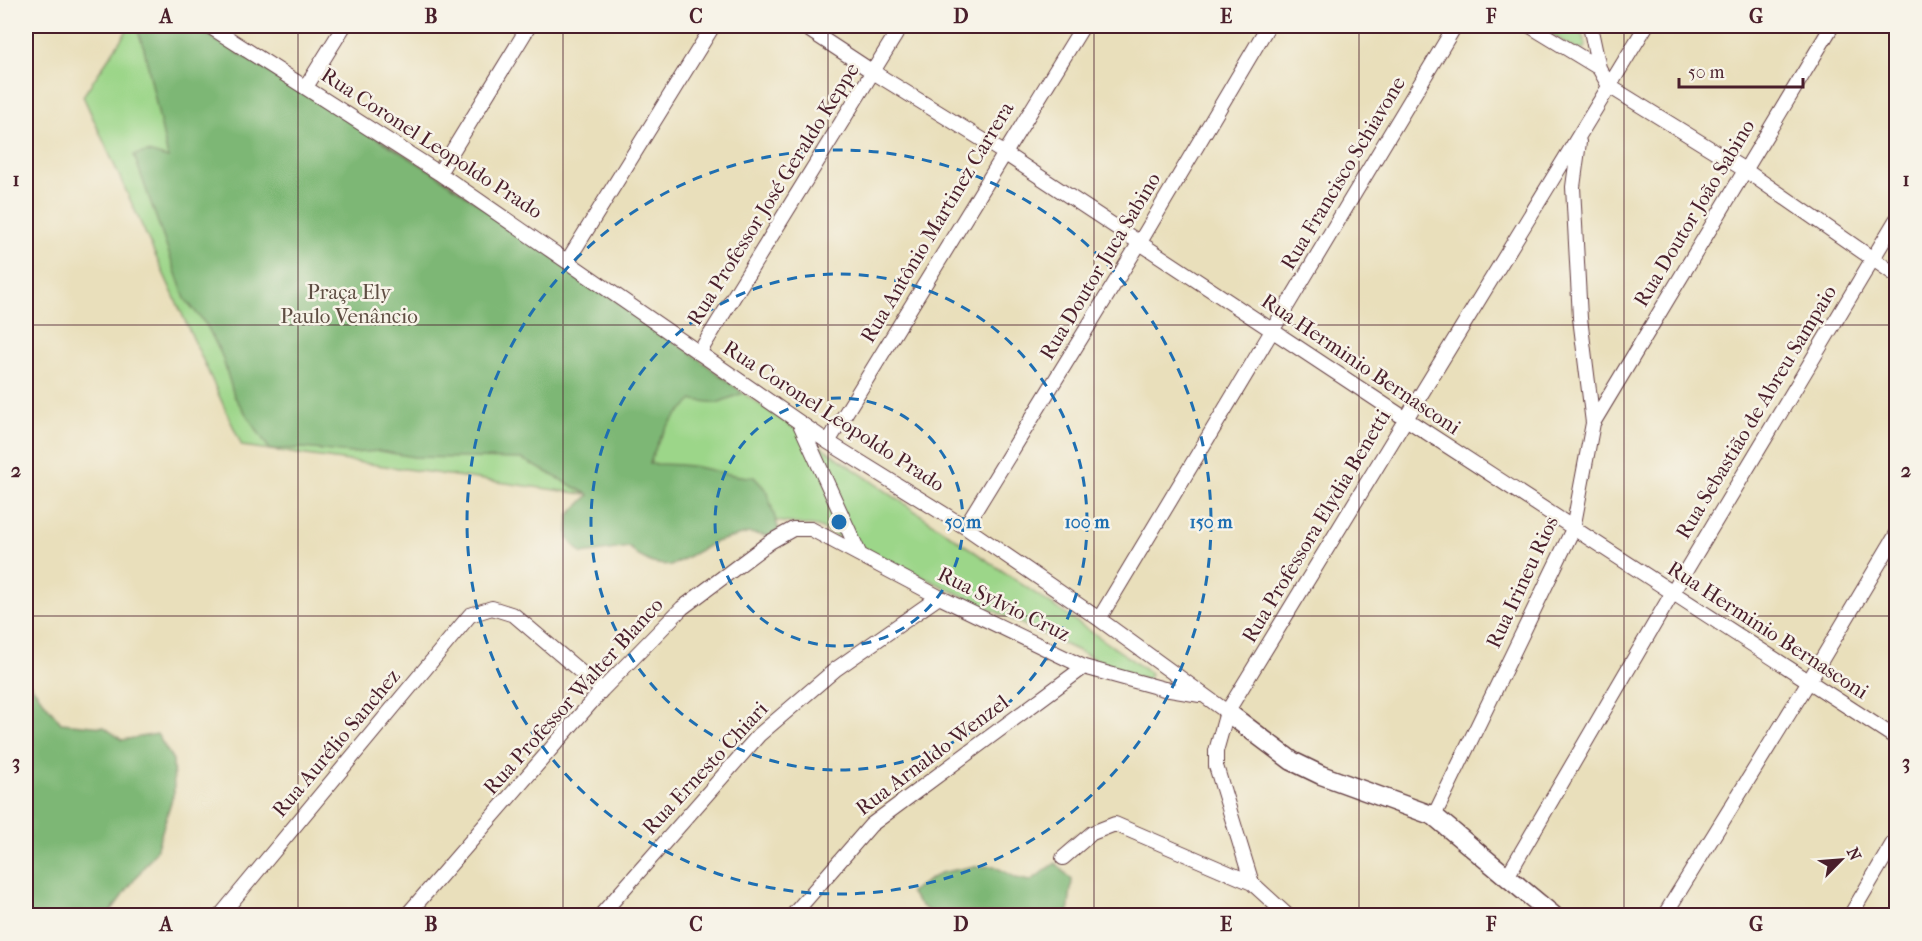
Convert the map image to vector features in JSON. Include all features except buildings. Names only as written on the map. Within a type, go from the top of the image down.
[{"type":"street","name":"Rua Coronel Leopoldo Prado","points":[[208,26],[439,173],[568,260],[828,442],[965,527],[1099,619],[1292,761],[1321,775],[1434,816],[1554,915]]},
{"type":"street","points":[[306,87],[344,26]]},
{"type":"street","points":[[439,173],[530,26]]},
{"type":"street","points":[[568,260],[713,26]]},
{"type":"street","name":"Rua Herminio Bernasconi","points":[[803,26],[1004,153],[1573,529],[1896,738]]},
{"type":"street","name":"Rua Professor José Geraldo Keppe","points":[[699,353],[901,26]]},
{"type":"street","name":"Rua Antônio Martinez Carrera","points":[[828,442],[1083,26]]},
{"type":"street","name":"Rua Doutor Juca Sabino","points":[[965,527],[1140,242],[1268,26]]},
{"type":"street","name":"Rua Francisco Schiavone","points":[[1099,619],[1455,26]]},
{"type":"street","points":[[1530,26],[1599,68]]},
{"type":"street","points":[[1590,26],[1599,68],[1609,86],[1745,170],[1896,275]]},
{"type":"street","name":"Rua Professora Elydia Benetti","points":[[1252,883],[1216,766],[1216,751],[1227,712],[1646,26]]},
{"type":"street","name":"Rua Doutor João Sabino","points":[[1593,423],[1832,26]]},
{"type":"street","name":"Rua Irineu Rios","points":[[1434,816],[1573,529],[1593,423],[1580,318],[1573,187],[1580,136]]},
{"type":"street","name":"Rua Sebastião de Abreu Sampaio","points":[[1508,875],[1673,592],[1896,220]]},
{"type":"street","points":[[799,422],[859,553]]},
{"type":"street","name":"Rua Sylvio Cruz","points":[[793,529],[811,529],[939,597],[1084,667],[1164,689],[1205,696]]},
{"type":"street","name":"Rua Professor Walter Blanco","points":[[406,915],[602,690],[682,608],[770,542],[793,529]]},
{"type":"street","points":[[1664,915],[1809,681],[1896,535]]},
{"type":"street","name":"Rua Ernesto Chiari","points":[[600,915],[759,735],[836,669],[939,597]]},
{"type":"street","name":"Rua Aurélio Sanchez","points":[[220,915],[470,615],[492,609],[514,615],[602,690]]},
{"type":"street","name":"Rua Arnaldo Wenzel","points":[[792,915],[871,825],[1084,667]]},
{"type":"street","points":[[1063,858],[1092,833],[1115,824],[1252,883],[1288,915]]},
{"type":"street","points":[[1850,915],[1896,838]]},
{"type":"green space","name":"Praça Ely Paulo Venâncio","points":[[130,26],[198,26],[439,175],[743,393],[1125,655],[1151,674],[1148,680],[1131,676],[818,527],[242,446],[83,96]]},
{"type":"green space","name":"Praça Ely Paulo Venâncio","points":[[136,26],[193,26],[431,171],[695,356],[743,393],[717,403],[693,400],[666,428],[650,464],[685,465],[754,477],[766,490],[779,530],[767,536],[749,533],[715,542],[671,566],[652,563],[637,555],[629,547],[582,554],[568,539],[569,515],[589,495],[522,459],[414,457],[379,451],[352,453],[303,448],[270,450],[234,396],[222,356],[207,326],[185,299],[134,155],[148,152],[168,158],[144,48]]},
{"type":"green space","points":[[1538,26],[1578,26],[1586,45],[1585,48],[1577,50]]},
{"type":"green space","points":[[26,679],[61,723],[104,727],[122,740],[157,734],[173,760],[174,792],[156,851],[108,915],[26,915]]},
{"type":"green space","points":[[1056,863],[1072,880],[1068,915],[933,915],[917,902],[910,892],[940,873],[970,867],[994,866],[1016,878],[1030,881]]}]
